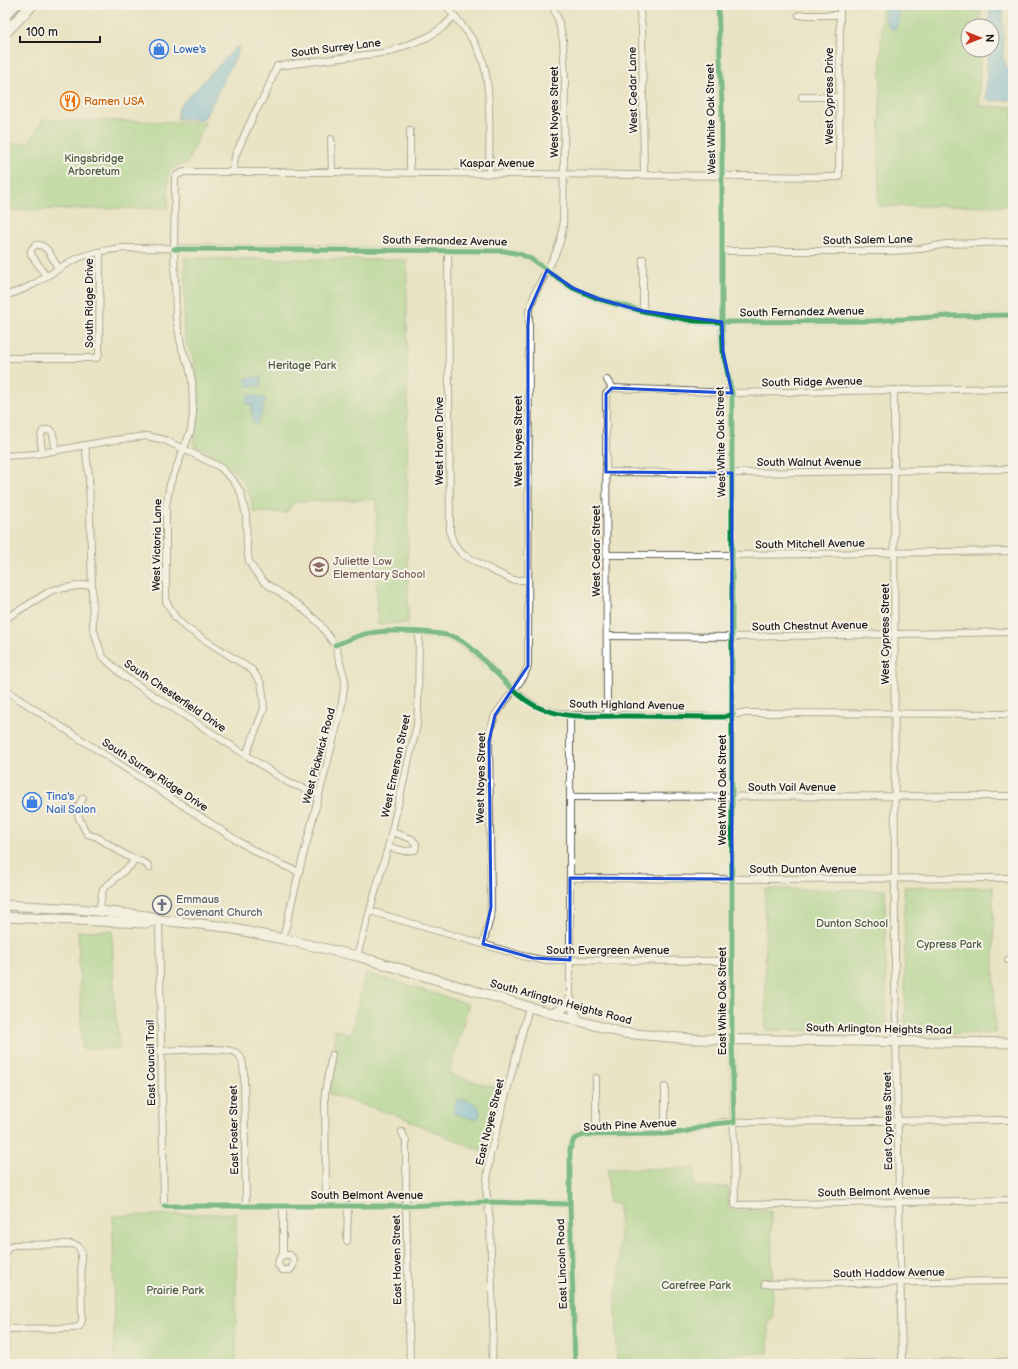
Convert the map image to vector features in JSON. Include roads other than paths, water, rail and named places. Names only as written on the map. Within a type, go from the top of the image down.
[{"type":"main road","points":[[5,16],[15,5]]},
{"type":"main road","points":[[5,33],[32,5]]},
{"type":"main road","name":"South Arlington Heights Road","points":[[5,905],[77,908],[148,916],[160,920],[219,926],[283,939],[357,956],[623,1033],[692,1039],[1013,1043]]},
{"type":"main road","name":"South Arlington Heights Road","points":[[5,917],[145,923],[160,920]]},
{"type":"main road","points":[[550,1013],[559,1011],[566,1007],[570,1000]]},
{"type":"main road","points":[[570,1000],[577,1020]]},
{"type":"street","points":[[445,5],[470,36],[479,50],[485,69],[488,99],[489,173]]},
{"type":"street","name":"West Noyes Street","points":[[483,944],[490,912],[490,730],[495,715],[524,676],[528,666],[529,311],[535,294],[562,236],[565,79],[564,40],[552,5]]},
{"type":"street","name":"West Cedar Lane","points":[[639,5],[642,28],[644,174]]},
{"type":"street","name":"West White Oak Street","points":[[718,5],[722,108],[723,351],[732,393],[732,879]]},
{"type":"street","name":"West Cypress Drive","points":[[839,177],[840,5]]},
{"type":"street","points":[[799,15],[840,15]]},
{"type":"street","name":"South Surrey Lane","points":[[233,172],[235,156],[254,114],[266,93],[277,66],[389,52],[428,37],[443,27],[454,16]]},
{"type":"street","points":[[802,97],[839,97]]},
{"type":"street","points":[[410,130],[410,172]]},
{"type":"street","points":[[331,139],[332,172]]},
{"type":"street","name":"Kaspar Avenue","points":[[179,174],[184,172],[410,172],[839,177]]},
{"type":"street","name":"West Victoria Lane","points":[[179,174],[175,178],[174,249],[176,318],[182,349],[189,366],[192,381],[193,413],[191,430],[170,484],[166,506],[166,601],[175,617],[185,627],[252,670],[261,683],[264,709],[246,755]]},
{"type":"street","name":"South Salem Lane","points":[[722,251],[892,251],[920,249],[946,244],[1013,242]]},
{"type":"street","points":[[46,276],[31,254],[31,250],[35,245],[39,244],[45,247],[58,268]]},
{"type":"street","name":"South Fernandez Avenue","points":[[5,295],[25,289],[73,260],[100,252],[124,248],[504,251],[514,252],[532,259],[573,288],[586,294],[643,311],[694,321],[873,321],[949,316],[1013,315]]},
{"type":"street","name":"West Haven Drive","points":[[448,251],[450,533],[454,544],[462,554],[513,580],[528,580]]},
{"type":"street","name":"South Ridge Drive","points":[[5,358],[97,358],[99,354],[100,252]]},
{"type":"street","points":[[643,259],[643,311]]},
{"type":"street","points":[[607,380],[612,388]]},
{"type":"street","name":"South Ridge Avenue","points":[[612,388],[732,393],[1013,388]]},
{"type":"street","name":"West Cedar Street","points":[[607,716],[606,394],[612,388]]},
{"type":"street","name":"West Cypress Street","points":[[894,390],[895,878]]},
{"type":"street","points":[[43,453],[40,440],[41,434],[45,430],[50,430],[53,434],[56,451]]},
{"type":"street","points":[[5,456],[43,453],[114,440],[147,436],[165,440],[220,467],[233,480],[241,493],[246,515],[246,547],[249,561],[254,570],[264,582],[300,606],[319,623],[335,645]]},
{"type":"street","name":"South Chesterfield Drive","points":[[85,446],[89,476],[93,628],[102,656],[125,678],[289,783],[319,794]]},
{"type":"street","name":"South Walnut Avenue","points":[[606,472],[732,473],[1013,469]]},
{"type":"street","name":"South Mitchell Avenue","points":[[607,555],[732,555],[1013,550]]},
{"type":"street","points":[[5,619],[52,590],[92,584]]},
{"type":"street","name":"South Highland Avenue","points":[[335,645],[368,633],[384,631],[442,634],[460,640],[474,651],[513,689],[531,704],[540,708],[570,715],[724,717],[741,713],[1013,714]]},
{"type":"street","name":"West Emerson Street","points":[[357,956],[392,832],[417,725],[419,632]]},
{"type":"street","name":"South Chestnut Avenue","points":[[607,636],[732,637],[1013,632]]},
{"type":"street","name":"West Pickwick Road","points":[[283,939],[319,794],[338,727],[344,696],[345,680],[335,645]]},
{"type":"street","name":"South Surrey Ridge Drive","points":[[5,688],[14,696],[241,842],[269,859],[299,872]]},
{"type":"street","points":[[570,715],[570,1000]]},
{"type":"street","name":"South Vail Avenue","points":[[570,797],[1013,796]]},
{"type":"street","points":[[83,798],[77,809],[79,818],[87,834],[97,836],[127,856],[148,864],[149,868]]},
{"type":"street","name":"West Emerson Street","points":[[388,847],[405,851],[415,850],[416,844],[412,839],[392,832]]},
{"type":"street","points":[[99,911],[103,889],[131,865],[134,859]]},
{"type":"street","name":"South Dunton Avenue","points":[[570,878],[1013,878]]},
{"type":"street","name":"East Cypress Street","points":[[895,878],[902,1363]]},
{"type":"street","name":"East White Oak Street","points":[[732,879],[732,1039],[735,1205]]},
{"type":"street","name":"South Evergreen Avenue","points":[[370,911],[542,960],[732,961]]},
{"type":"street","name":"East Council Trail","points":[[160,920],[164,1206]]},
{"type":"street","name":"East Noyes Street","points":[[492,1364],[493,1341],[490,1221],[486,1189],[490,1155],[529,1007]]},
{"type":"street","name":"East Foster Street","points":[[161,1051],[222,1049],[234,1051],[242,1059],[244,1075],[246,1206]]},
{"type":"street","points":[[326,1205],[325,1092],[332,1055]]},
{"type":"street","points":[[596,1078],[596,1134]]},
{"type":"street","points":[[665,1087],[665,1134]]},
{"type":"street","name":"South Pine Avenue","points":[[574,1140],[584,1135],[596,1134],[665,1134],[684,1132],[713,1124],[734,1122],[1013,1120]]},
{"type":"street","name":"East Haven Street","points":[[402,1132],[406,1141],[410,1364]]},
{"type":"street","name":"East Lincoln Road","points":[[574,1140],[570,1149],[570,1204],[575,1364]]},
{"type":"street","name":"South Belmont Avenue","points":[[735,1205],[1013,1200]]},
{"type":"street","name":"South Belmont Avenue","points":[[164,1206],[406,1206],[487,1202],[570,1204]]},
{"type":"street","points":[[348,1205],[348,1241]]},
{"type":"street","points":[[283,1206],[284,1255]]},
{"type":"street","points":[[5,1255],[9,1247],[14,1245],[72,1244],[78,1246],[81,1251],[82,1320],[80,1326],[74,1328],[6,1329]]},
{"type":"street","points":[[5,1262],[5,1354]]},
{"type":"street","name":"South Haddow Avenue","points":[[765,1284],[1013,1281]]},
{"type":"street","points":[[797,1364],[1013,1362]]},
{"type":"water","points":[[885,5],[899,5],[899,23],[896,28],[891,29],[886,21]]},
{"type":"water","points":[[990,5],[1003,5],[1003,57],[1012,74],[1012,96],[1010,100],[990,101],[986,97],[988,58],[1000,58],[1000,18],[989,18]]},
{"type":"water","points":[[236,47],[238,47],[239,50],[205,117],[201,119],[177,118],[179,107]]},
{"type":"water","points":[[261,377],[261,386],[247,386],[246,378]]},
{"type":"water","points":[[249,394],[266,399],[262,411],[263,414],[261,414],[257,425],[252,421],[254,415],[251,414],[251,408],[253,406],[245,403]]},
{"type":"water","points":[[458,1099],[470,1101],[475,1104],[479,1108],[480,1113],[478,1118],[472,1119],[453,1113]]},
{"type":"place","name":"Lowe's","points":[[159,49]]},
{"type":"place","name":"Ramen USA","points":[[70,101]]},
{"type":"place","name":"Juliette Low Elementary School","points":[[319,567]]},
{"type":"place","name":"Tina's Nail Salon","points":[[32,802]]},
{"type":"place","name":"Emmaus Covenant Church","points":[[162,905]]},
{"type":"park label","name":"Kingsbridge Arboretum","points":[[94,164]]},
{"type":"park label","name":"Heritage Park","points":[[302,365]]},
{"type":"park label","name":"Dunton School","points":[[852,923]]},
{"type":"park label","name":"Cypress Park","points":[[949,944]]},
{"type":"park label","name":"Carefree Park","points":[[696,1285]]},
{"type":"park label","name":"Prairie Park","points":[[175,1290]]}]
